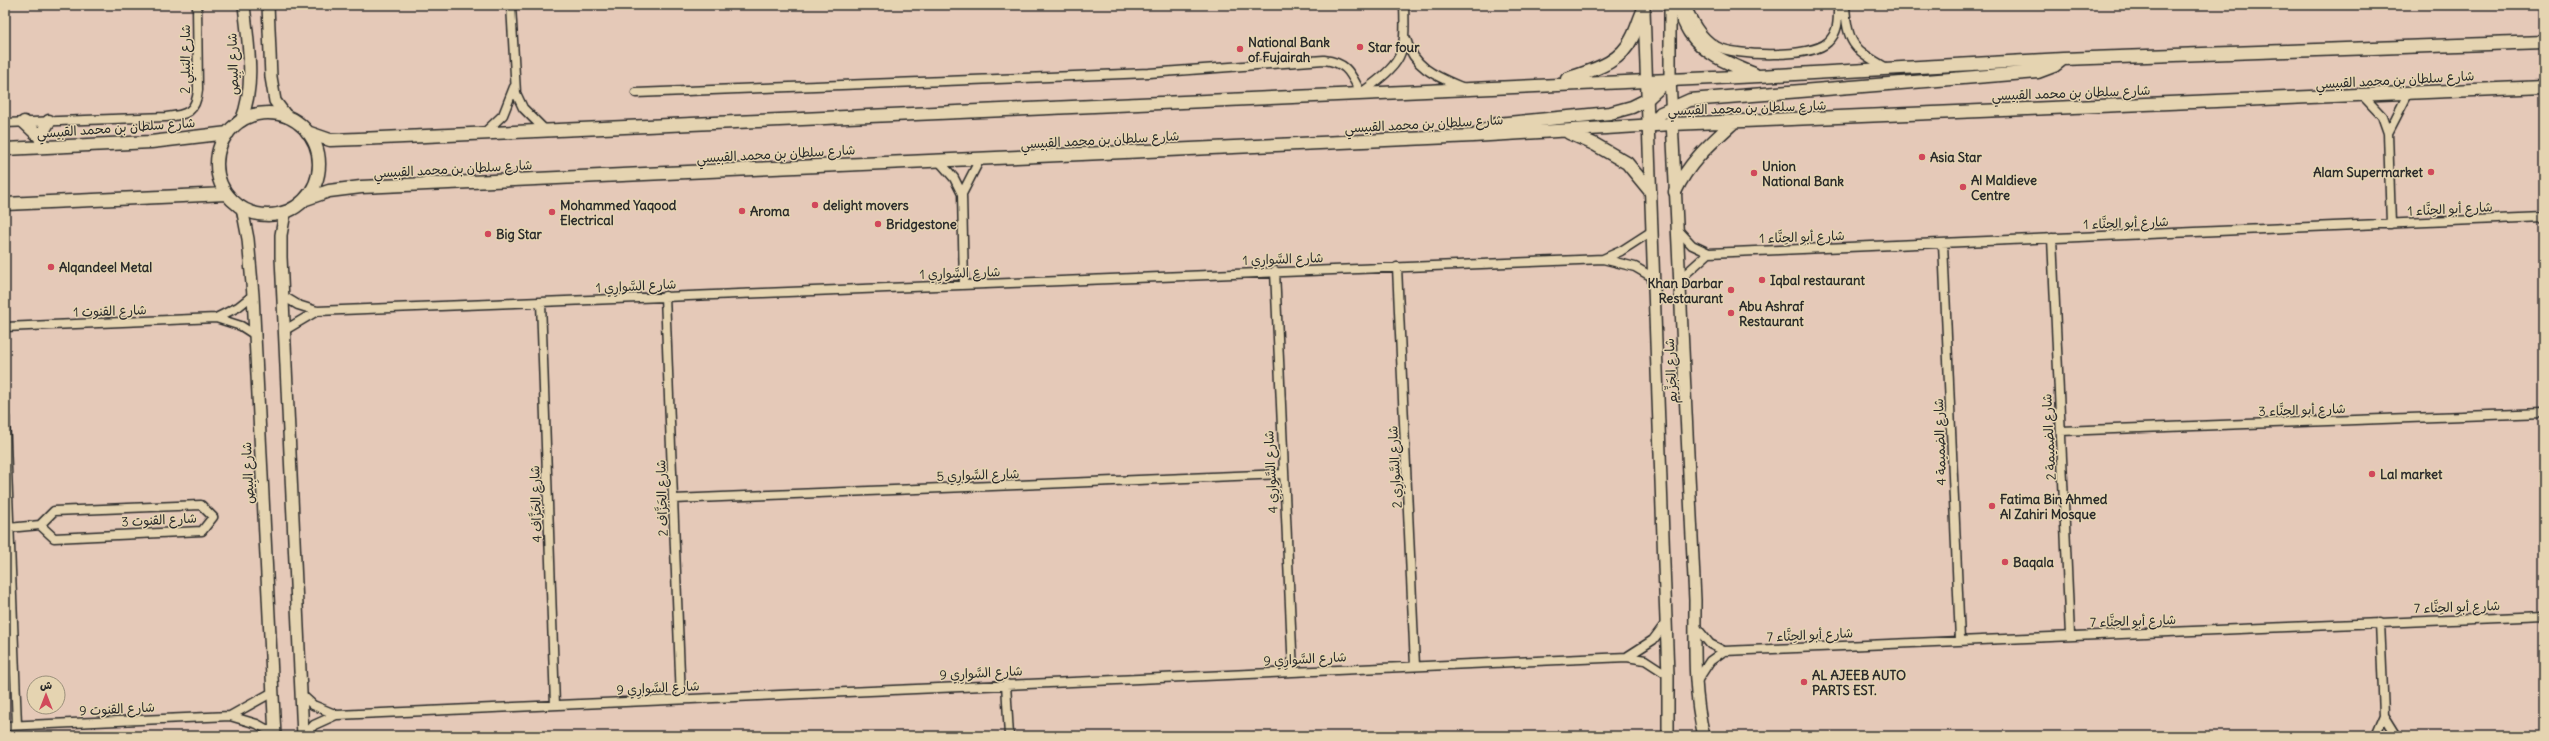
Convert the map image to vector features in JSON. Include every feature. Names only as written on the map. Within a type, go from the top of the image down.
[{"type":"main road","points":[[1676,5],[1689,32],[1701,46],[1726,62],[1759,76]]},
{"type":"main road","points":[[1554,84],[1597,68],[1622,54],[1633,37],[1644,7]]},
{"type":"main road","points":[[307,132],[317,151],[319,173],[314,187],[306,199],[285,213],[263,215],[242,208],[226,194],[220,183],[217,164],[221,144],[228,133],[241,121],[268,114],[287,117],[307,132],[330,140],[1645,79],[1759,76],[1885,67],[2063,59],[2544,42]]},
{"type":"main road","points":[[1648,127],[1671,107],[1690,100],[1723,96],[2038,72],[2054,66],[2063,59]]},
{"type":"main road","points":[[1473,136],[1497,124],[1610,114],[1646,100],[1670,78]]},
{"type":"main road","name":"شارع سلطان بن محمد القبيسي","points":[[306,199],[329,191],[361,188],[1473,136],[1648,127],[1672,124],[2363,96],[2544,87]]},
{"type":"main road","points":[[42,142],[48,121]]},
{"type":"main road","points":[[24,122],[42,142]]},
{"type":"main road","points":[[1675,192],[1700,153],[1734,122]]},
{"type":"main road","points":[[1566,131],[1594,144],[1627,163],[1650,191]]},
{"type":"main road","name":"شارع سلطان بن محمد القبيسي","points":[[5,149],[42,142],[151,142],[228,133]]},
{"type":"main road","points":[[5,204],[226,194]]},
{"type":"street","name":"شارع البَيلِي 2","points":[[48,121],[181,116],[191,110],[197,103],[198,90],[197,5]]},
{"type":"street","name":"شارع البِيص","points":[[241,121],[248,104],[249,75],[244,5]]},
{"type":"street","points":[[268,5],[271,77],[275,101],[287,117]]},
{"type":"street","points":[[511,5],[515,86],[523,108],[545,130]]},
{"type":"street","points":[[1404,5],[1406,39],[1412,56],[1425,69],[1464,88]]},
{"type":"street","name":"شارع الجَزِّيم","points":[[1670,5],[1671,107],[1675,192],[1679,231],[1696,682],[1698,709],[1704,736]]},
{"type":"street","points":[[1686,5],[1694,24],[1710,41],[1723,49],[1746,54],[1807,51],[1823,46],[1832,38],[1837,28],[1838,5]]},
{"type":"street","points":[[1845,5],[1847,33],[1853,45],[1863,54],[1885,67]]},
{"type":"street","name":"شارع الجَزِّيم","points":[[1644,7],[1645,79],[1654,278],[1665,624],[1668,675],[1668,736]]},
{"type":"street","points":[[636,93],[1149,73],[1324,60],[1337,62],[1348,70],[1361,93],[1396,64],[1406,39]]},
{"type":"street","points":[[483,134],[503,115],[515,86]]},
{"type":"street","points":[[2388,134],[2408,94]]},
{"type":"street","points":[[2363,96],[2382,116],[2388,134],[2391,224]]},
{"type":"street","points":[[5,123],[48,121]]},
{"type":"street","points":[[964,284],[962,194],[970,175],[980,159]]},
{"type":"street","points":[[939,161],[954,178],[962,194]]},
{"type":"street","name":"شارع البِيص","points":[[242,208],[248,239],[253,295],[275,735]]},
{"type":"street","points":[[285,213],[281,235],[283,296],[303,736]]},
{"type":"street","name":"شارع أبو الحِنَّاء 1","points":[[1679,231],[1692,245],[1709,253],[2544,217]]},
{"type":"street","name":"شارع السَّوارِي 1","points":[[1603,259],[1621,251],[1652,231]]},
{"type":"street","name":"شارع الضميمة 2","points":[[2052,238],[2070,635]]},
{"type":"street","name":"شارع الضميمة 4","points":[[1943,243],[1960,640]]},
{"type":"street","points":[[1680,279],[1709,253]]},
{"type":"street","name":"شارع السَّوارِي 1","points":[[283,296],[298,305],[317,311],[1275,271],[1603,259],[1635,267],[1654,278]]},
{"type":"street","name":"شارع السَّوارِي 2","points":[[1397,267],[1415,666]]},
{"type":"street","name":"شارع السَّوارِي 4","points":[[1275,271],[1293,672]]},
{"type":"street","name":"شارع القنوت 1","points":[[216,318],[238,307],[253,295]]},
{"type":"street","name":"شارع الجَزَّاف 2","points":[[665,296],[681,699]]},
{"type":"street","name":"شارع الجَزَّاف 4","points":[[541,302],[555,705]]},
{"type":"street","name":"شارع السَّوارِي 1","points":[[285,330],[317,311]]},
{"type":"street","name":"شارع القنوت 1","points":[[5,327],[216,318],[240,326],[255,335]]},
{"type":"street","name":"شارع أبو الحِنَّاء 3","points":[[2061,431],[2544,413]]},
{"type":"street","points":[[5,417],[8,528],[17,725]]},
{"type":"street","name":"شارع السَّوارِي 5","points":[[674,499],[1283,474]]},
{"type":"street","name":"شارع القنوت 3","points":[[201,505],[213,517],[202,531],[54,538],[40,525],[54,510],[201,505]]},
{"type":"street","points":[[8,528],[40,525]]},
{"type":"street","name":"شارع أبو الحِنَّاء 7","points":[[1724,651],[2070,635],[2544,616]]},
{"type":"street","points":[[2375,736],[2384,715],[2380,622]]},
{"type":"street","name":"شارع السَّوارِي 9","points":[[1627,656],[1645,647],[1665,624]]},
{"type":"street","points":[[1695,626],[1704,639],[1724,651],[1707,664],[1696,682]]},
{"type":"street","name":"شارع السَّوارِي 9","points":[[303,736],[318,723],[336,715],[1627,656],[1650,662],[1668,675]]},
{"type":"street","points":[[1006,684],[1009,736]]},
{"type":"street","name":"شارع القنوت 9","points":[[230,716],[273,692]]},
{"type":"street","name":"شارع السَّوارِي 9","points":[[301,694],[313,705],[336,715]]},
{"type":"street","points":[[2384,715],[2397,736]]},
{"type":"street","name":"شارع القنوت 9","points":[[5,726],[230,716],[257,724],[275,735]]},
{"type":"shaded area","points":[[5,5],[2544,5],[2544,736],[5,736]]},
{"type":"place","name":"Star four","points":[[1360,47]]},
{"type":"place","name":"National Bank of Fujairah","points":[[1240,49]]},
{"type":"place","name":"Asia Star","points":[[1922,157]]},
{"type":"place","name":"Alam Supermarket","points":[[2431,172]]},
{"type":"place","name":"Union National Bank","points":[[1754,173]]},
{"type":"place","name":"Al Maldieve Centre","points":[[1963,187]]},
{"type":"place","name":"delight movers","points":[[815,205]]},
{"type":"place","name":"Aroma","points":[[742,211]]},
{"type":"place","name":"Mohammed Yaqood Electrical","points":[[552,212]]},
{"type":"place","name":"Bridgestone","points":[[878,224]]},
{"type":"place","name":"Big Star","points":[[488,234]]},
{"type":"place","name":"Alqandeel Metal","points":[[51,267]]},
{"type":"place","name":"Iqbal restaurant","points":[[1762,280]]},
{"type":"place","name":"Khan Darbar Restaurant","points":[[1731,290]]},
{"type":"place","name":"Abu Ashraf Restaurant","points":[[1731,313]]},
{"type":"place","name":"Lal market","points":[[2372,474]]},
{"type":"place","name":"Fatima Bin Ahmed Al Zahiri Mosque","points":[[1992,506]]},
{"type":"place","name":"Baqala","points":[[2005,562]]},
{"type":"place","name":"AL AJEEB AUTO PARTS EST.","points":[[1804,682]]}]
